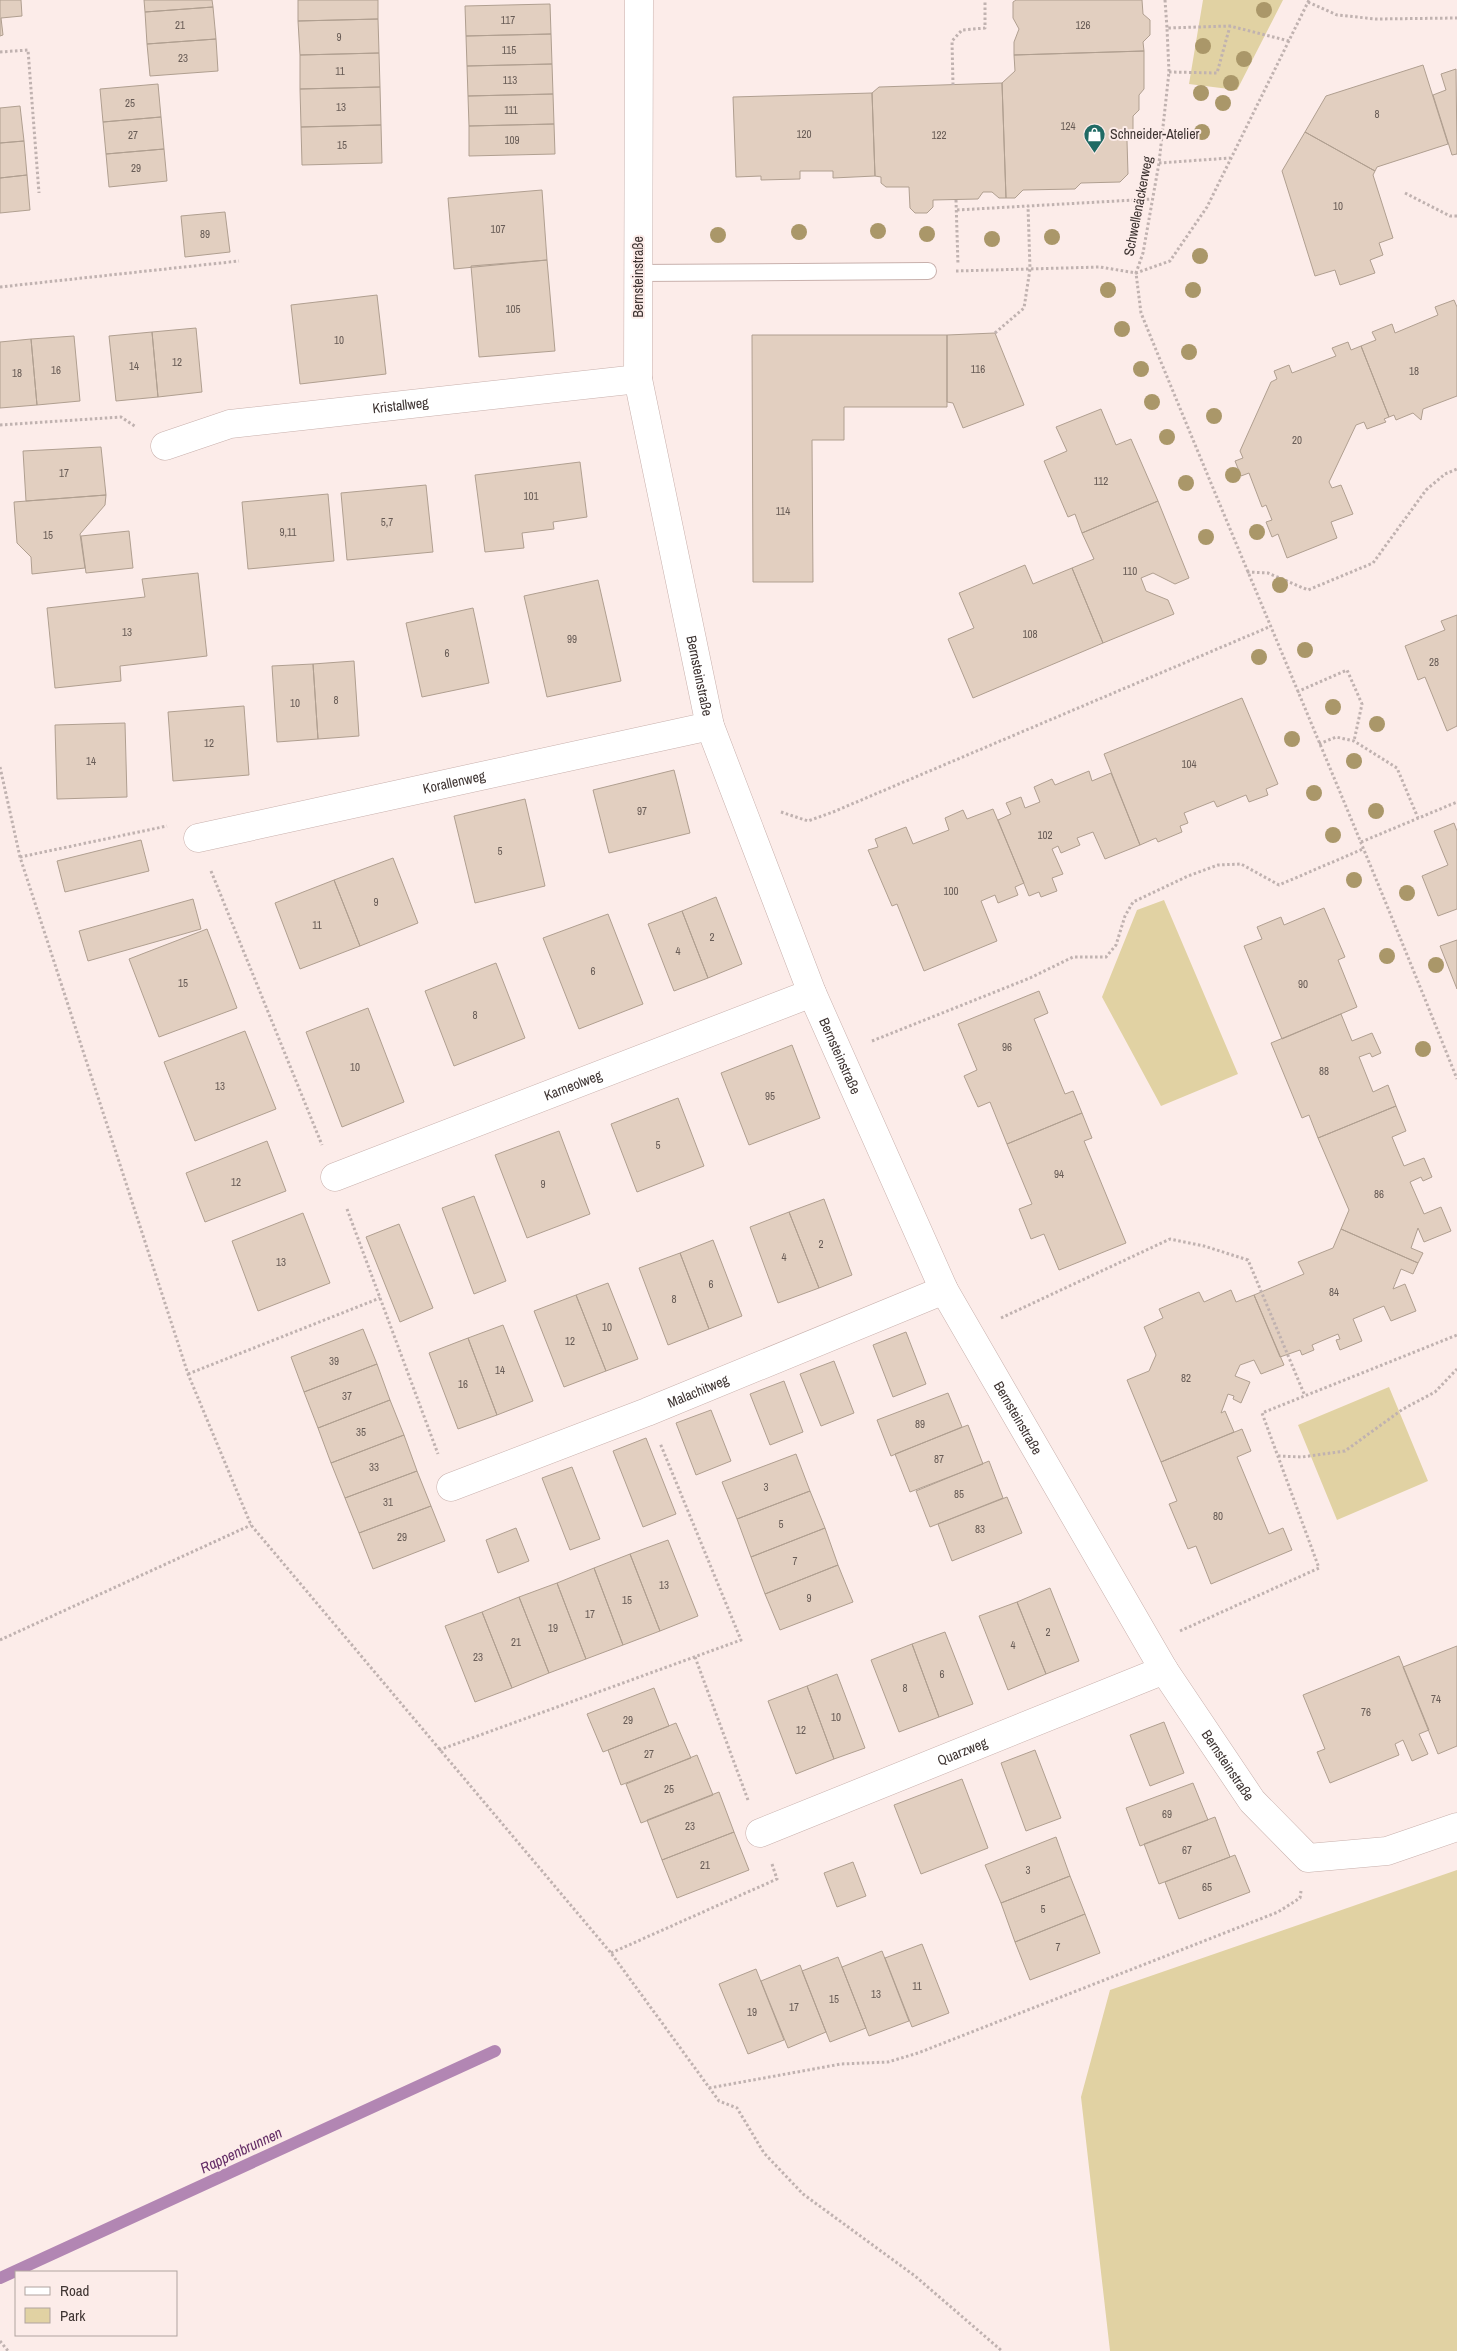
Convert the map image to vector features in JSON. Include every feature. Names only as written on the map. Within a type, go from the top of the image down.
[{"type":"street","name":"Bernsteinstraße","points":[[639,0],[638,379],[710,726],[812,993],[944,1290],[1164,1670],[1252,1801],[1308,1858]]},
{"type":"street","name":"Kristallweg","points":[[165,446],[230,424],[638,379]]},
{"type":"street","name":"Korallenweg","points":[[198,838],[710,726]]},
{"type":"street","name":"Karneolweg","points":[[335,1177],[812,993]]},
{"type":"street","name":"Malachitweg","points":[[451,1487],[647,1412],[944,1290]]},
{"type":"street","name":"Quarzweg","points":[[760,1832],[1164,1670]]},
{"type":"street","points":[[1308,1858],[1387,1851],[1457,1827]]},
{"type":"lane","points":[[638,273],[928,271]]},
{"type":"path","points":[[953,85],[952,41],[962,30],[985,28],[985,0]]},
{"type":"path","name":"Schwellenäckerweg","points":[[1136,273],[1142,252],[1159,163],[1169,72],[1165,0]]},
{"type":"path","points":[[928,271],[1100,267],[1136,273],[1170,261],[1207,206],[1309,1],[1338,15],[1376,20],[1457,18]]},
{"type":"path","points":[[1169,72],[1217,73],[1230,26]]},
{"type":"path","points":[[1167,28],[1230,26],[1289,41]]},
{"type":"path","points":[[0,52],[28,50],[39,193]]},
{"type":"path","points":[[1159,163],[1231,158]]},
{"type":"path","points":[[1405,193],[1450,216],[1457,216]]},
{"type":"path","points":[[956,200],[958,270]]},
{"type":"path","points":[[957,210],[1152,200]]},
{"type":"path","points":[[995,333],[1024,308],[1030,269],[1028,206]]},
{"type":"path","points":[[0,287],[239,261]]},
{"type":"path","points":[[1136,273],[1141,313],[1269,627],[1364,849],[1457,1078]]},
{"type":"path","points":[[0,425],[121,418],[165,446]]},
{"type":"path","points":[[1247,572],[1268,573],[1308,590],[1372,563],[1426,490],[1445,474],[1457,469]]},
{"type":"path","points":[[746,821],[779,811],[808,821],[833,812],[1269,627]]},
{"type":"path","points":[[1297,692],[1347,670],[1362,704],[1354,741]]},
{"type":"path","points":[[1319,744],[1336,737],[1354,741],[1397,768],[1418,818]]},
{"type":"path","points":[[0,767],[20,857],[188,1374],[251,1525],[611,1953],[719,2101],[737,2108],[764,2153],[803,2194],[915,2276],[1002,2351]]},
{"type":"path","points":[[1361,842],[1457,802]]},
{"type":"path","points":[[20,857],[191,821],[335,1177],[451,1487]]},
{"type":"path","points":[[839,1054],[1030,978],[1073,958],[1106,957],[1116,945],[1125,916],[1133,902],[1188,876],[1218,866],[1241,864],[1279,885],[1364,849]]},
{"type":"path","points":[[969,1334],[1170,1239],[1204,1246],[1248,1260],[1305,1396]]},
{"type":"path","points":[[188,1374],[380,1298]]},
{"type":"path","points":[[1150,1645],[1319,1568],[1262,1413],[1457,1335]]},
{"type":"path","points":[[1278,1456],[1302,1457],[1345,1451],[1403,1409],[1435,1392],[1457,1369]]},
{"type":"path","points":[[440,1750],[741,1640],[647,1412]]},
{"type":"path","points":[[0,1640],[251,1525]]},
{"type":"path","points":[[611,1953],[777,1879],[695,1657]]},
{"type":"path","points":[[709,2088],[841,2064],[888,2062],[918,2054],[1278,1912],[1300,1898],[1308,1858]]},
{"type":"path","points":[[0,2341],[8,2351]]},
{"type":"green space","points":[[1203,0],[1283,0],[1237,90],[1189,84]]},
{"type":"green space","points":[[1164,900],[1238,1074],[1161,1106],[1102,997],[1137,910]]},
{"type":"green space","points":[[1389,1387],[1428,1481],[1337,1520],[1298,1425]]},
{"type":"green space","points":[[1457,1870],[1457,2351],[1110,2351],[1081,2097],[1110,1990]]},
{"type":"building","points":[[0,0],[21,0],[22,16],[1,18],[3,35],[0,36]]},
{"type":"building","points":[[144,0],[212,0],[213,7],[145,12]]},
{"type":"building","points":[[298,0],[378,0],[378,19],[298,21]]},
{"type":"building","points":[[1016,0],[1142,0],[1143,14],[1150,20],[1150,35],[1143,42],[1144,51],[1014,55],[1014,42],[1019,29],[1013,18],[1013,2]]},
{"type":"building","points":[[550,4],[551,34],[466,36],[465,6]]},
{"type":"building","points":[[213,7],[216,39],[147,44],[145,12]]},
{"type":"building","points":[[378,19],[379,53],[300,55],[298,21]]},
{"type":"building","points":[[551,34],[552,64],[467,66],[466,36]]},
{"type":"building","points":[[216,39],[218,71],[150,76],[147,44]]},
{"type":"building","points":[[1144,51],[1144,89],[1139,95],[1139,110],[1133,116],[1133,135],[1127,141],[1128,174],[1120,182],[1081,183],[1075,189],[1023,190],[1015,198],[1006,198],[1002,83],[1015,71],[1014,55]]},
{"type":"building","points":[[379,53],[380,87],[300,89],[300,55]]},
{"type":"building","points":[[552,64],[553,94],[468,96],[467,66]]},
{"type":"building","points":[[1423,65],[1448,144],[1377,167],[1375,171],[1305,132],[1326,96]]},
{"type":"building","points":[[1456,69],[1457,154],[1452,155],[1433,95],[1446,90],[1441,74]]},
{"type":"building","points":[[1002,83],[1006,198],[999,198],[992,192],[983,192],[978,199],[933,200],[933,207],[927,213],[915,213],[910,208],[909,187],[886,187],[881,183],[881,177],[875,176],[872,93],[879,87]]},
{"type":"building","points":[[158,84],[161,117],[103,122],[100,89]]},
{"type":"building","points":[[380,87],[381,125],[301,127],[300,89]]},
{"type":"building","points":[[872,93],[875,176],[833,178],[833,171],[800,171],[800,179],[761,180],[761,176],[736,177],[733,97]]},
{"type":"building","points":[[553,94],[554,124],[469,126],[468,96]]},
{"type":"building","points":[[20,106],[24,141],[0,143],[0,108]]},
{"type":"building","points":[[161,117],[164,149],[106,154],[103,122]]},
{"type":"building","points":[[554,124],[555,154],[469,156],[469,126]]},
{"type":"building","points":[[381,125],[382,163],[302,165],[301,127]]},
{"type":"building","points":[[1305,132],[1375,171],[1373,175],[1393,238],[1379,243],[1383,255],[1370,260],[1375,273],[1340,285],[1335,270],[1315,276],[1282,171]]},
{"type":"building","points":[[24,141],[27,175],[0,178],[0,143]]},
{"type":"building","points":[[164,149],[167,181],[109,187],[106,154]]},
{"type":"building","points":[[27,175],[30,210],[0,213],[0,178]]},
{"type":"building","points":[[542,190],[547,260],[454,269],[448,198]]},
{"type":"building","points":[[225,212],[230,252],[185,257],[181,216]]},
{"type":"building","points":[[547,260],[555,351],[479,357],[471,266]]},
{"type":"building","points":[[377,295],[386,374],[300,384],[291,305]]},
{"type":"building","points":[[1454,300],[1457,307],[1457,396],[1423,409],[1421,420],[1413,413],[1396,420],[1394,415],[1389,417],[1361,346],[1376,340],[1372,332],[1392,324],[1395,333],[1438,315],[1435,307]]},
{"type":"building","points":[[196,328],[202,392],[158,397],[152,332]]},
{"type":"building","points":[[152,332],[158,397],[116,401],[109,336]]},
{"type":"building","points":[[995,333],[1024,405],[963,428],[953,403],[947,402],[947,335]]},
{"type":"building","points":[[752,335],[947,335],[947,407],[844,407],[844,440],[812,440],[813,582],[753,582]]},
{"type":"building","points":[[74,336],[80,401],[37,405],[31,339]]},
{"type":"building","points":[[31,339],[37,405],[0,408],[0,342]]},
{"type":"building","points":[[1348,342],[1351,350],[1361,346],[1389,417],[1384,419],[1386,422],[1367,429],[1364,422],[1356,425],[1329,482],[1332,488],[1341,485],[1353,514],[1331,522],[1337,538],[1287,558],[1278,534],[1272,537],[1266,522],[1272,520],[1266,505],[1262,507],[1249,473],[1241,476],[1235,461],[1243,458],[1240,451],[1271,382],[1277,379],[1274,371],[1289,365],[1292,373],[1336,356],[1332,348]]},
{"type":"building","points":[[1101,409],[1116,445],[1131,439],[1158,501],[1082,533],[1075,514],[1068,517],[1044,461],[1067,451],[1056,427]]},
{"type":"building","points":[[101,447],[106,495],[26,501],[23,451]]},
{"type":"building","points":[[580,462],[587,517],[553,522],[554,529],[522,533],[524,548],[485,552],[475,475]]},
{"type":"building","points":[[426,485],[433,552],[347,560],[341,493]]},
{"type":"building","points":[[328,494],[334,561],[248,569],[242,502]]},
{"type":"building","points":[[106,495],[105,505],[80,534],[85,568],[32,574],[31,557],[17,543],[14,502]]},
{"type":"building","points":[[1158,501],[1189,578],[1175,584],[1153,573],[1141,578],[1146,591],[1168,600],[1174,614],[1103,643],[1072,568],[1094,559],[1082,533]]},
{"type":"building","points":[[129,531],[133,568],[86,573],[81,536]]},
{"type":"building","points":[[1025,565],[1033,584],[1072,568],[1103,643],[973,698],[948,639],[974,628],[959,593]]},
{"type":"building","points":[[198,573],[207,656],[120,666],[121,681],[55,688],[47,608],[145,597],[142,579]]},
{"type":"building","points":[[598,580],[621,681],[547,697],[524,596]]},
{"type":"building","points":[[473,608],[489,683],[422,697],[406,623]]},
{"type":"building","points":[[1457,615],[1457,726],[1447,731],[1425,677],[1418,680],[1405,646],[1445,630],[1441,621]]},
{"type":"building","points":[[354,661],[359,736],[318,739],[313,664]]},
{"type":"building","points":[[313,664],[318,739],[277,742],[272,666]]},
{"type":"building","points":[[1242,698],[1278,784],[1266,789],[1268,795],[1249,802],[1246,795],[1217,807],[1214,801],[1184,813],[1188,823],[1180,826],[1182,832],[1158,842],[1156,838],[1140,845],[1104,754]]},
{"type":"building","points":[[244,706],[249,775],[173,781],[168,712]]},
{"type":"building","points":[[125,723],[127,797],[57,799],[55,725]]},
{"type":"building","points":[[674,770],[690,833],[609,853],[593,790]]},
{"type":"building","points":[[1089,771],[1092,781],[1111,773],[1140,845],[1105,859],[1093,832],[1077,838],[1080,845],[1061,853],[1058,846],[1052,849],[1063,874],[1052,878],[1057,891],[1041,897],[1039,892],[1029,896],[998,820],[1011,814],[1006,803],[1021,797],[1025,808],[1040,802],[1034,787],[1052,779],[1055,785]]},
{"type":"building","points":[[525,799],[545,886],[475,903],[454,816]]},
{"type":"building","points":[[993,809],[1024,883],[1015,887],[1018,895],[998,903],[995,895],[981,901],[997,941],[924,971],[897,904],[892,906],[868,850],[878,847],[875,839],[906,827],[913,844],[949,830],[945,818],[963,810],[967,819]]},
{"type":"building","points":[[1454,823],[1457,831],[1457,909],[1438,916],[1422,876],[1448,865],[1434,831]]},
{"type":"building","points":[[141,840],[149,871],[65,892],[57,861]]},
{"type":"building","points":[[393,858],[418,923],[360,946],[334,880]]},
{"type":"building","points":[[334,880],[360,946],[300,969],[275,903]]},
{"type":"building","points":[[716,897],[742,964],[708,978],[682,911]]},
{"type":"building","points":[[193,899],[201,929],[88,961],[79,931]]},
{"type":"building","points":[[1324,908],[1345,957],[1338,960],[1357,1007],[1282,1039],[1244,946],[1262,939],[1257,927],[1281,917],[1284,925]]},
{"type":"building","points":[[682,911],[708,978],[674,991],[648,924]]},
{"type":"building","points":[[608,914],[643,1004],[579,1029],[543,938]]},
{"type":"building","points":[[207,929],[237,1008],[159,1037],[129,959]]},
{"type":"building","points":[[1457,940],[1457,989],[1440,946]]},
{"type":"building","points":[[496,963],[525,1038],[454,1066],[425,991]]},
{"type":"building","points":[[1039,991],[1048,1013],[1034,1019],[1065,1094],[1073,1091],[1082,1113],[1007,1144],[990,1102],[978,1107],[964,1076],[977,1070],[958,1024]]},
{"type":"building","points":[[368,1008],[404,1102],[342,1127],[306,1032]]},
{"type":"building","points":[[1341,1014],[1352,1041],[1372,1033],[1381,1053],[1372,1057],[1370,1053],[1359,1057],[1373,1092],[1388,1085],[1396,1106],[1318,1138],[1309,1115],[1302,1118],[1271,1043]]},
{"type":"building","points":[[245,1031],[276,1109],[195,1141],[164,1062]]},
{"type":"building","points":[[792,1045],[820,1118],[749,1145],[721,1073]]},
{"type":"building","points":[[678,1098],[704,1166],[637,1192],[611,1124]]},
{"type":"building","points":[[1396,1106],[1406,1131],[1392,1137],[1404,1166],[1424,1158],[1432,1177],[1423,1181],[1421,1177],[1410,1182],[1424,1214],[1441,1207],[1451,1231],[1424,1242],[1418,1228],[1411,1248],[1423,1253],[1418,1263],[1341,1229],[1349,1210],[1318,1138]]},
{"type":"building","points":[[1082,1113],[1092,1138],[1084,1141],[1126,1243],[1059,1270],[1044,1234],[1031,1239],[1019,1209],[1032,1204],[1007,1144]]},
{"type":"building","points":[[559,1131],[590,1214],[527,1238],[495,1155]]},
{"type":"building","points":[[267,1141],[286,1191],[205,1222],[186,1173]]},
{"type":"building","points":[[474,1196],[506,1281],[474,1294],[442,1208]]},
{"type":"building","points":[[824,1199],[852,1275],[819,1288],[789,1212]]},
{"type":"building","points":[[789,1212],[819,1288],[778,1303],[750,1227]]},
{"type":"building","points":[[303,1213],[330,1283],[258,1311],[232,1241]]},
{"type":"building","points":[[399,1224],[433,1308],[400,1322],[366,1237]]},
{"type":"building","points":[[1341,1229],[1418,1263],[1413,1274],[1401,1269],[1393,1289],[1405,1284],[1416,1311],[1391,1321],[1384,1306],[1353,1319],[1362,1341],[1340,1350],[1336,1340],[1340,1339],[1338,1334],[1312,1345],[1314,1350],[1302,1355],[1300,1350],[1280,1357],[1254,1295],[1304,1274],[1298,1262],[1333,1248]]},
{"type":"building","points":[[713,1240],[742,1316],[709,1329],[680,1253]]},
{"type":"building","points":[[680,1253],[709,1329],[668,1345],[639,1268]]},
{"type":"building","points":[[608,1283],[638,1359],[606,1371],[576,1295]]},
{"type":"building","points":[[1231,1290],[1236,1302],[1254,1295],[1284,1365],[1261,1374],[1254,1360],[1240,1365],[1235,1376],[1250,1382],[1241,1403],[1233,1399],[1234,1396],[1228,1394],[1221,1413],[1225,1411],[1234,1432],[1161,1462],[1127,1380],[1149,1371],[1156,1355],[1144,1327],[1163,1318],[1159,1309],[1199,1292],[1204,1302]]},
{"type":"building","points":[[576,1295],[606,1371],[564,1387],[534,1311]]},
{"type":"building","points":[[503,1325],[533,1401],[497,1415],[468,1338]]},
{"type":"building","points":[[363,1329],[377,1364],[304,1392],[291,1357]]},
{"type":"building","points":[[906,1332],[926,1384],[893,1397],[873,1345]]},
{"type":"building","points":[[468,1338],[497,1415],[458,1429],[429,1353]]},
{"type":"building","points":[[834,1361],[854,1413],[821,1426],[800,1374]]},
{"type":"building","points":[[377,1364],[390,1400],[318,1428],[304,1392]]},
{"type":"building","points":[[784,1381],[803,1432],[770,1445],[750,1394]]},
{"type":"building","points":[[948,1393],[962,1427],[891,1456],[877,1420]]},
{"type":"building","points":[[390,1400],[404,1435],[331,1463],[318,1428]]},
{"type":"building","points":[[711,1410],[731,1461],[696,1475],[676,1423]]},
{"type":"building","points":[[968,1425],[983,1464],[910,1492],[895,1454]]},
{"type":"building","points":[[1242,1429],[1251,1451],[1237,1457],[1269,1534],[1283,1528],[1292,1550],[1211,1584],[1196,1546],[1188,1549],[1169,1504],[1177,1501],[1161,1462]]},
{"type":"building","points":[[404,1435],[417,1471],[345,1498],[331,1463]]},
{"type":"building","points":[[646,1438],[676,1514],[643,1527],[613,1451]]},
{"type":"building","points":[[796,1454],[810,1491],[737,1519],[722,1482]]},
{"type":"building","points":[[989,1461],[1003,1498],[930,1527],[916,1491]]},
{"type":"building","points":[[572,1467],[600,1539],[570,1550],[542,1478]]},
{"type":"building","points":[[417,1471],[431,1506],[359,1533],[345,1498]]},
{"type":"building","points":[[810,1491],[825,1528],[751,1557],[737,1519]]},
{"type":"building","points":[[1007,1497],[1022,1533],[952,1561],[938,1524]]},
{"type":"building","points":[[431,1506],[445,1541],[373,1569],[359,1533]]},
{"type":"building","points":[[516,1528],[529,1561],[498,1573],[486,1540]]},
{"type":"building","points":[[825,1528],[838,1565],[765,1594],[751,1557]]},
{"type":"building","points":[[668,1540],[698,1616],[660,1631],[630,1554]]},
{"type":"building","points":[[630,1554],[660,1631],[623,1645],[594,1568]]},
{"type":"building","points":[[838,1565],[853,1602],[780,1630],[765,1594]]},
{"type":"building","points":[[594,1568],[623,1645],[586,1659],[557,1583]]},
{"type":"building","points":[[557,1583],[586,1659],[549,1673],[519,1597]]},
{"type":"building","points":[[1050,1588],[1079,1661],[1046,1674],[1017,1602]]},
{"type":"building","points":[[519,1597],[549,1673],[512,1688],[482,1612]]},
{"type":"building","points":[[1017,1602],[1046,1674],[1008,1690],[979,1616]]},
{"type":"building","points":[[482,1612],[512,1688],[475,1702],[445,1626]]},
{"type":"building","points":[[945,1632],[973,1704],[939,1717],[912,1644]]},
{"type":"building","points":[[912,1644],[939,1717],[899,1732],[871,1660]]},
{"type":"building","points":[[1457,1646],[1457,1746],[1438,1754],[1403,1667]]},
{"type":"building","points":[[1399,1656],[1429,1730],[1419,1734],[1428,1754],[1412,1761],[1403,1740],[1395,1744],[1399,1755],[1330,1783],[1317,1752],[1325,1749],[1303,1695]]},
{"type":"building","points":[[837,1674],[865,1748],[834,1759],[807,1686]]},
{"type":"building","points":[[807,1686],[834,1759],[796,1774],[768,1701]]},
{"type":"building","points":[[654,1688],[669,1726],[603,1752],[587,1714]]},
{"type":"building","points":[[1164,1722],[1184,1773],[1150,1786],[1130,1735]]},
{"type":"building","points":[[676,1723],[691,1758],[621,1785],[608,1750]]},
{"type":"building","points":[[1035,1750],[1061,1818],[1026,1831],[1001,1763]]},
{"type":"building","points":[[697,1755],[713,1795],[641,1823],[626,1784]]},
{"type":"building","points":[[962,1779],[988,1848],[921,1874],[894,1805]]},
{"type":"building","points":[[1193,1783],[1208,1820],[1140,1846],[1126,1808]]},
{"type":"building","points":[[719,1792],[734,1832],[662,1860],[647,1820]]},
{"type":"building","points":[[1215,1817],[1230,1857],[1159,1884],[1144,1844]]},
{"type":"building","points":[[734,1832],[749,1870],[677,1898],[662,1860]]},
{"type":"building","points":[[1056,1837],[1070,1876],[1001,1903],[985,1865]]},
{"type":"building","points":[[1235,1855],[1250,1892],[1179,1919],[1165,1882]]},
{"type":"building","points":[[853,1862],[866,1896],[837,1907],[824,1873]]},
{"type":"building","points":[[1070,1876],[1085,1914],[1015,1942],[1001,1903]]},
{"type":"building","points":[[1085,1914],[1100,1953],[1030,1980],[1015,1942]]},
{"type":"building","points":[[922,1944],[949,2013],[912,2027],[885,1958]]},
{"type":"building","points":[[882,1951],[909,2021],[869,2036],[842,1967]]},
{"type":"building","points":[[838,1957],[866,2028],[830,2042],[802,1971]]},
{"type":"building","points":[[800,1965],[826,2032],[788,2048],[761,1981]]},
{"type":"building","points":[[756,1969],[784,2040],[748,2054],[719,1984]]},
{"type":"waterway","name":"Rappenbrunnen","points":[[15,2271],[495,2051]]},
{"type":"waterway","name":"Rappenbrunnen","points":[[0,2278],[15,2271]]},
{"type":"place","name":"Schneider-Atelier","points":[[1094,153]]}]
